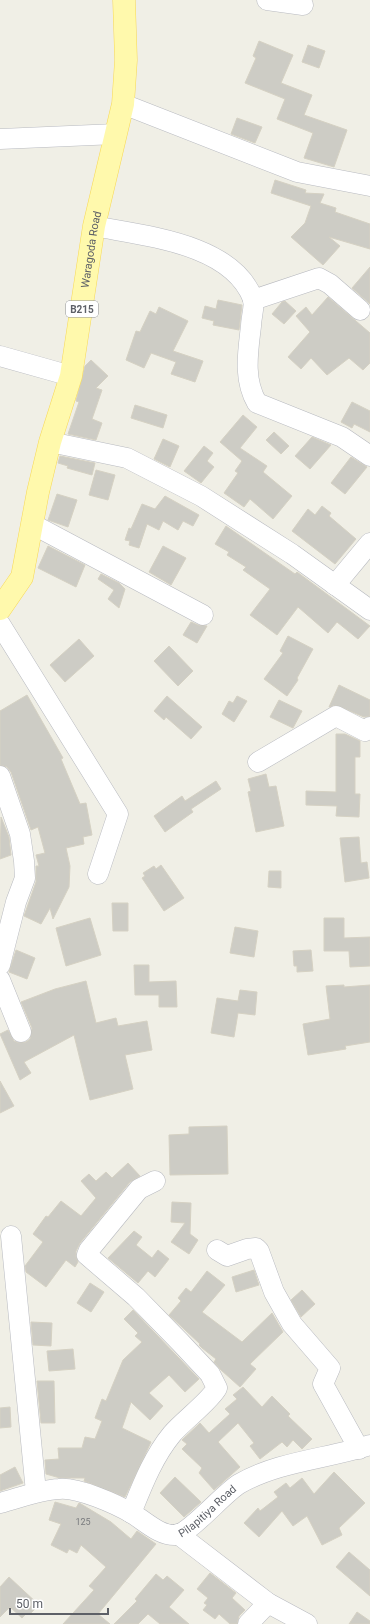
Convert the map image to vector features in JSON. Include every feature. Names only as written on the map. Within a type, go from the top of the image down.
[{"type":"main road","name":"Waragoda Road","points":[[0,609],[22,577],[50,442],[71,376],[94,226],[123,104],[128,0]]},
{"type":"street","points":[[267,0],[303,5]]},
{"type":"street","points":[[123,104],[297,172],[370,186]]},
{"type":"street","points":[[0,139],[116,134]]},
{"type":"street","points":[[94,226],[174,242],[218,259],[238,274],[253,300],[247,367],[252,394],[257,403],[342,437],[370,456]]},
{"type":"street","points":[[253,300],[319,278],[330,284],[360,310]]},
{"type":"street","points":[[0,356],[71,376]]},
{"type":"street","points":[[50,442],[127,458],[201,496],[292,554],[370,610]]},
{"type":"street","points":[[32,524],[203,615]]},
{"type":"street","points":[[335,585],[370,544]]},
{"type":"street","points":[[0,624],[118,814],[98,874]]},
{"type":"street","points":[[258,762],[336,716],[365,731],[370,727]]},
{"type":"street","points":[[0,776],[20,834],[25,878],[16,902],[0,965]]},
{"type":"street","points":[[0,980],[21,1032]]},
{"type":"street","points":[[131,1513],[162,1447],[188,1417],[217,1388],[210,1374],[136,1297],[87,1255],[89,1250],[139,1189],[154,1181]]},
{"type":"street","points":[[11,1236],[36,1492]]},
{"type":"street","points":[[217,1250],[227,1256],[247,1249],[256,1248],[259,1250],[274,1292],[289,1318],[330,1368],[323,1384],[365,1447]]},
{"type":"street","name":"Pilapitiya Road","points":[[0,1503],[36,1492],[60,1488],[75,1490],[131,1513],[161,1532],[171,1535],[178,1534],[209,1510],[233,1488],[252,1477],[305,1461],[365,1447]]},
{"type":"street","points":[[178,1534],[268,1603],[307,1624]]},
{"type":"street","points":[[248,1624],[268,1603]]},
{"type":"building","points":[[259,41],[293,55],[281,83],[312,95],[304,115],[347,130],[334,167],[304,158],[313,133],[277,119],[285,99],[245,83],[256,58],[253,56]]},
{"type":"building","points":[[308,45],[325,51],[319,68],[302,62]]},
{"type":"building","points":[[237,118],[262,127],[255,143],[231,134]]},
{"type":"building","points":[[275,180],[306,190],[305,193],[324,194],[320,203],[336,208],[335,212],[370,224],[370,249],[329,237],[340,246],[323,265],[291,237],[305,223],[311,206],[271,193]]},
{"type":"building","points":[[370,267],[370,304],[352,288]]},
{"type":"building","points":[[328,297],[370,333],[370,363],[363,370],[349,358],[327,375],[311,358],[301,369],[288,357],[310,332],[296,316],[306,307],[312,315]]},
{"type":"building","points":[[218,300],[242,305],[239,330],[213,325],[214,321],[202,318],[205,306],[216,309]]},
{"type":"building","points":[[285,301],[296,311],[284,324],[272,314],[282,302]]},
{"type":"building","points":[[159,307],[188,321],[173,351],[203,361],[195,382],[171,374],[176,362],[151,353],[144,368],[126,360],[136,331],[140,332],[150,311],[156,314]]},
{"type":"building","points":[[91,360],[108,376],[96,388],[102,390],[92,419],[102,423],[96,440],[68,434],[79,402],[76,401],[85,366]]},
{"type":"building","points":[[352,402],[370,411],[370,432],[354,424],[352,428],[341,422]]},
{"type":"building","points":[[135,405],[167,415],[163,428],[131,418]]},
{"type":"building","points":[[243,415],[257,427],[240,448],[267,466],[263,472],[292,496],[273,519],[250,499],[244,507],[224,493],[238,473],[235,471],[242,461],[220,442]]},
{"type":"building","points":[[274,432],[289,446],[281,454],[266,440]]},
{"type":"building","points":[[312,437],[331,445],[310,469],[295,456]]},
{"type":"building","points":[[163,439],[179,446],[170,467],[154,459]]},
{"type":"building","points":[[204,446],[213,453],[207,461],[214,467],[201,483],[184,471]]},
{"type":"building","points":[[60,456],[95,463],[92,475],[67,468],[68,466],[58,463]]},
{"type":"building","points":[[351,457],[367,467],[345,494],[331,483]]},
{"type":"building","points":[[96,470],[115,475],[108,500],[89,495]]},
{"type":"building","points":[[57,494],[77,500],[68,527],[48,520]]},
{"type":"building","points":[[165,496],[199,515],[193,526],[183,521],[178,530],[163,521],[159,530],[147,524],[139,548],[129,545],[130,541],[125,540],[129,528],[131,529],[142,504],[155,509]]},
{"type":"building","points":[[322,506],[331,513],[329,516],[356,539],[335,564],[292,531],[308,509],[315,515]]},
{"type":"building","points":[[226,526],[295,574],[297,572],[370,626],[358,639],[337,622],[328,633],[298,607],[277,635],[250,615],[270,589],[243,570],[246,567],[227,555],[229,552],[215,544]]},
{"type":"building","points":[[48,546],[85,565],[76,587],[38,568]]},
{"type":"building","points":[[163,546],[186,558],[171,585],[149,572]]},
{"type":"building","points":[[101,574],[119,583],[125,589],[119,608],[108,599],[114,590],[98,579]]},
{"type":"building","points":[[191,622],[198,625],[207,626],[197,643],[183,635]]},
{"type":"building","points":[[288,636],[313,649],[297,678],[298,680],[287,696],[264,679],[283,653],[280,651]]},
{"type":"building","points":[[79,639],[94,656],[65,682],[50,665]]},
{"type":"building","points":[[169,646],[193,671],[178,686],[154,661]]},
{"type":"building","points":[[339,685],[370,700],[370,716],[364,717],[336,705],[329,707]]},
{"type":"building","points":[[27,695],[63,758],[61,759],[80,804],[86,803],[92,835],[83,837],[84,844],[66,848],[70,866],[69,887],[53,919],[50,908],[41,924],[24,916],[36,882],[36,866],[39,866],[36,855],[45,853],[38,827],[31,830],[11,772],[7,767],[0,765],[0,711]]},
{"type":"building","points":[[167,696],[202,727],[191,739],[166,717],[164,720],[154,711]]},
{"type":"building","points":[[237,696],[247,701],[234,722],[222,714],[229,701],[233,703]]},
{"type":"building","points":[[279,700],[302,711],[293,728],[270,717]]},
{"type":"building","points":[[336,734],[345,734],[360,741],[360,757],[355,757],[355,794],[360,794],[359,817],[336,816],[337,806],[306,805],[306,791],[336,792]]},
{"type":"building","points":[[266,774],[269,787],[276,786],[284,826],[256,832],[248,792],[251,791],[248,779]]},
{"type":"building","points":[[216,781],[221,789],[191,809],[193,812],[165,832],[154,816],[182,796],[185,801]]},
{"type":"building","points":[[1,817],[9,837],[11,855],[0,859]]},
{"type":"building","points":[[359,837],[361,863],[367,862],[369,878],[345,882],[340,838]]},
{"type":"building","points":[[161,865],[184,898],[164,911],[142,878],[145,876],[143,873],[154,866],[156,869]]},
{"type":"building","points":[[269,871],[281,871],[281,888],[268,887]]},
{"type":"building","points":[[112,903],[128,903],[128,931],[113,931]]},
{"type":"building","points":[[90,918],[101,955],[66,966],[56,928]]},
{"type":"building","points":[[324,918],[344,918],[344,938],[370,937],[370,966],[350,967],[349,951],[324,951]]},
{"type":"building","points":[[235,927],[258,931],[254,957],[230,953]]},
{"type":"building","points":[[16,950],[35,958],[27,979],[9,972]]},
{"type":"building","points":[[311,950],[313,971],[297,972],[297,966],[294,966],[293,951]]},
{"type":"building","points":[[134,965],[149,965],[149,982],[176,981],[177,1007],[159,1007],[159,995],[135,995]]},
{"type":"building","points":[[86,981],[96,1023],[116,1018],[118,1026],[147,1021],[152,1050],[125,1055],[133,1089],[90,1100],[74,1035],[24,1062],[31,1073],[20,1080],[0,1034],[8,1030],[14,1041],[19,1043],[26,1042],[30,1039],[32,1028],[21,1002],[55,989]]},
{"type":"building","points":[[344,985],[344,987],[370,985],[370,1042],[345,1046],[346,1049],[308,1055],[303,1024],[330,1019],[326,986]]},
{"type":"building","points":[[240,990],[257,992],[255,1015],[238,1013],[234,1037],[211,1033],[217,998],[238,1001]]},
{"type":"building","points":[[0,1081],[14,1106],[0,1113]]},
{"type":"building","points":[[227,1126],[228,1174],[170,1175],[169,1135],[189,1134],[189,1127]]},
{"type":"building","points":[[128,1163],[140,1176],[130,1182],[80,1243],[76,1251],[78,1262],[75,1267],[66,1260],[46,1287],[26,1272],[25,1266],[43,1242],[33,1234],[46,1216],[48,1217],[61,1201],[81,1216],[96,1198],[81,1181],[89,1174],[96,1181],[106,1172],[112,1178]]},
{"type":"building","points":[[172,1202],[191,1203],[190,1234],[198,1240],[189,1254],[171,1242],[185,1223],[171,1222]]},
{"type":"building","points":[[134,1231],[142,1237],[136,1245],[152,1258],[158,1250],[169,1259],[155,1277],[148,1271],[138,1283],[108,1258]]},
{"type":"building","points":[[254,1270],[259,1285],[236,1292],[232,1277]]},
{"type":"building","points":[[207,1271],[225,1285],[202,1312],[242,1342],[272,1313],[283,1332],[250,1364],[256,1369],[240,1387],[214,1362],[216,1359],[202,1348],[199,1345],[200,1344],[169,1315],[181,1301],[178,1298],[186,1288],[191,1292]]},
{"type":"building","points":[[90,1283],[104,1292],[91,1312],[77,1303]]},
{"type":"building","points":[[302,1290],[315,1304],[301,1317],[291,1300]]},
{"type":"building","points":[[133,1310],[199,1379],[185,1392],[169,1375],[149,1393],[163,1406],[150,1420],[131,1402],[122,1428],[151,1442],[125,1497],[84,1481],[85,1478],[60,1478],[46,1474],[45,1460],[59,1459],[58,1448],[82,1448],[85,1437],[95,1439],[102,1421],[95,1418],[102,1399],[106,1401],[123,1360],[142,1342],[135,1336],[138,1333],[124,1319]]},
{"type":"building","points":[[31,1322],[52,1323],[51,1346],[33,1345]]},
{"type":"building","points":[[73,1349],[75,1369],[49,1371],[47,1351]]},
{"type":"building","points":[[37,1381],[54,1381],[55,1423],[41,1423]]},
{"type":"building","points":[[243,1387],[262,1407],[272,1396],[290,1414],[288,1416],[312,1439],[302,1449],[293,1440],[287,1447],[282,1442],[260,1459],[250,1446],[254,1443],[238,1423],[218,1442],[240,1467],[214,1490],[199,1473],[202,1468],[182,1449],[187,1444],[182,1440],[200,1423],[209,1433],[230,1414],[225,1409],[237,1399],[233,1395]]},
{"type":"building","points":[[10,1407],[11,1427],[0,1428],[0,1408]]},
{"type":"building","points":[[15,1467],[23,1483],[0,1491],[0,1475]]},
{"type":"building","points":[[334,1472],[365,1503],[339,1528],[342,1535],[322,1545],[307,1516],[293,1526],[282,1511],[259,1537],[244,1523],[258,1508],[260,1511],[278,1497],[274,1492],[286,1483],[290,1488],[302,1478],[314,1494]]},
{"type":"building","points":[[175,1477],[201,1502],[184,1517],[160,1493]]},
{"type":"building","points":[[55,1502],[76,1508],[79,1503],[111,1522],[131,1539],[137,1531],[156,1544],[98,1614],[110,1624],[63,1624],[94,1590],[89,1586],[106,1567],[81,1545],[77,1553],[69,1549],[67,1553],[51,1545],[61,1524],[49,1520]]},
{"type":"building","points":[[349,1552],[370,1570],[370,1596],[336,1567]]},
{"type":"building","points":[[210,1573],[236,1593],[232,1598],[245,1610],[239,1616],[237,1624],[230,1624],[219,1614],[215,1619],[203,1610],[207,1605],[204,1603],[208,1598],[197,1589]]},
{"type":"building","points":[[156,1574],[163,1580],[167,1576],[184,1590],[169,1607],[189,1624],[160,1624],[148,1614],[138,1624],[114,1624],[137,1601],[135,1599]]},
{"type":"building","points":[[9,1577],[39,1605],[29,1615],[27,1613],[22,1618],[10,1607],[0,1617],[0,1587]]},
{"type":"building","points":[[357,1612],[370,1621],[370,1624],[349,1624]]}]
